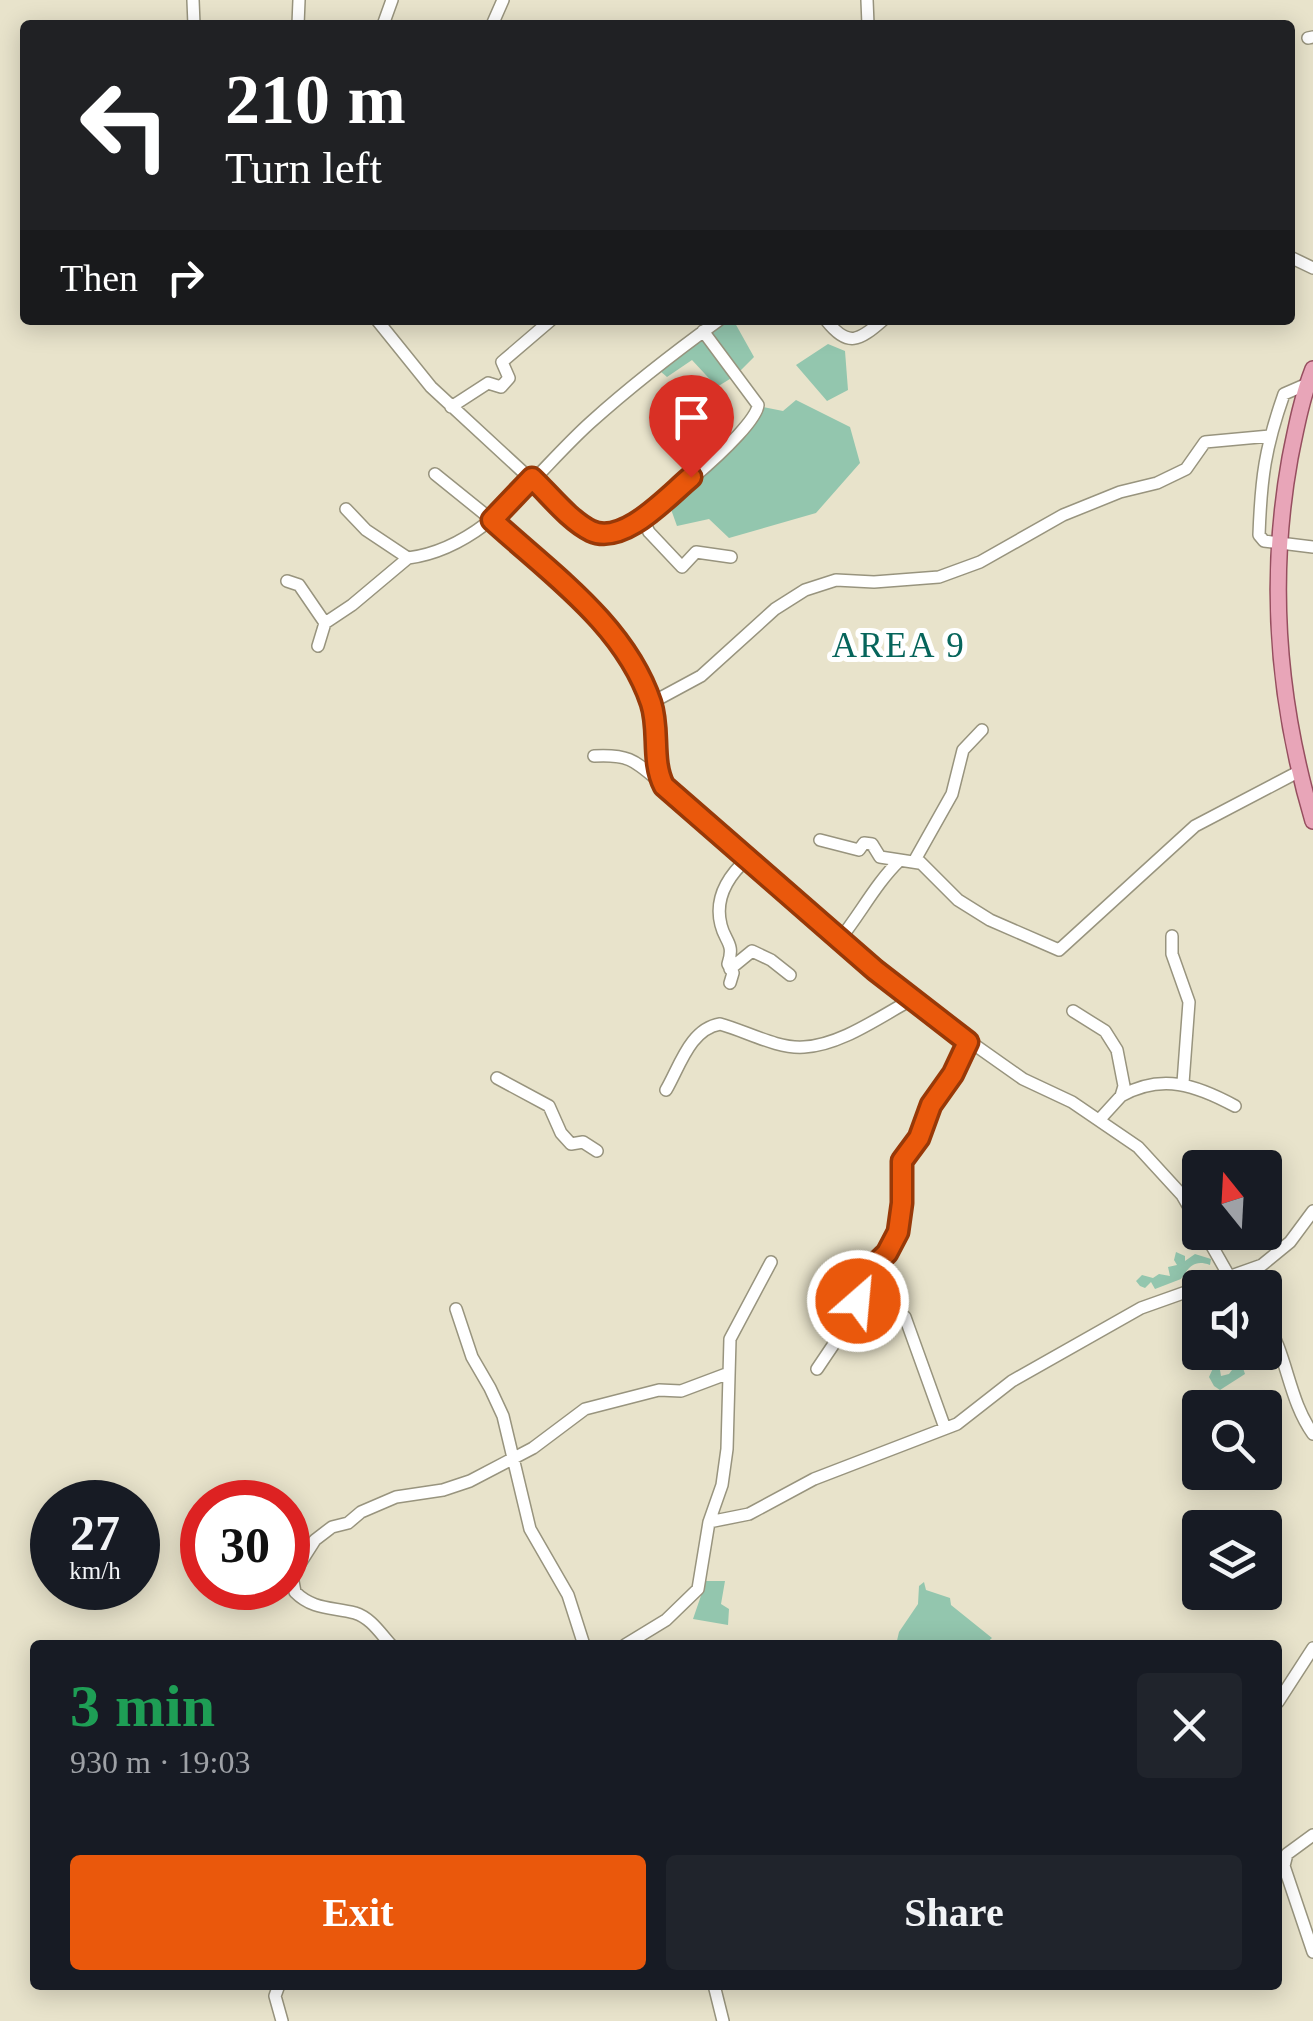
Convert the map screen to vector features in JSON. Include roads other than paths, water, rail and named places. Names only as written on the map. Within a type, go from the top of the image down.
[{"type":"main road","points":[[1309,387],[1286,483],[1279,544],[1278,637],[1298,772],[1313,821]]},
{"type":"street","points":[[381,325],[450,407],[575,520],[592,531],[614,533],[642,518],[740,436],[756,416],[758,405],[703,332]]},
{"type":"street","points":[[450,407],[488,383],[501,388],[508,378],[502,362],[545,325]]},
{"type":"street","points":[[318,646],[325,622],[352,605],[408,558],[445,550],[492,520],[590,422],[712,325]]},
{"type":"street","points":[[831,325],[842,337],[853,340],[877,325]]},
{"type":"street","points":[[1309,387],[1284,394],[1261,473],[1259,535],[1264,541],[1313,548]]},
{"type":"street","points":[[651,703],[701,676],[775,609],[805,590],[836,580],[874,582],[938,577],[980,562],[1062,515],[1186,469],[1204,442],[1270,436]]},
{"type":"street","points":[[436,474],[492,520],[616,636],[651,703],[659,774],[664,786]]},
{"type":"street","points":[[346,509],[366,530],[408,558]]},
{"type":"street","points":[[642,518],[649,532],[682,567],[696,552],[731,557]]},
{"type":"street","points":[[287,581],[299,585],[325,622]]},
{"type":"street","points":[[982,730],[963,750],[952,794],[916,854],[918,863],[949,893],[990,920],[1059,950],[1194,826],[1298,772]]},
{"type":"street","points":[[594,756],[616,754],[634,759],[911,1000],[1022,1079],[1100,1119],[1138,1147],[1182,1194]]},
{"type":"street","points":[[820,840],[860,850],[864,842],[872,844],[880,856],[918,863]]},
{"type":"street","points":[[730,983],[729,939],[721,928],[722,893],[728,879],[748,858]]},
{"type":"street","points":[[840,939],[869,902],[880,880],[900,860]]},
{"type":"street","points":[[1172,936],[1172,954],[1189,1002],[1183,1084]]},
{"type":"street","points":[[730,969],[752,951],[790,975]]},
{"type":"street","points":[[666,1090],[692,1042],[709,1026],[720,1024],[788,1046],[804,1047],[854,1030],[911,1000]]},
{"type":"street","points":[[1073,1011],[1112,1038],[1124,1086],[1121,1096]]},
{"type":"street","points":[[816,1368],[850,1320],[864,1284],[863,1276],[887,1253],[898,1232],[902,1161],[919,1138],[931,1105],[953,1074],[968,1042]]},
{"type":"street","points":[[497,1078],[549,1106],[561,1133],[571,1144],[583,1142],[597,1151]]},
{"type":"street","points":[[1100,1119],[1121,1096],[1142,1086],[1183,1084],[1235,1106]]},
{"type":"street","points":[[1246,1270],[1281,1250],[1313,1211]]},
{"type":"street","points":[[633,1640],[666,1620],[698,1589],[709,1522],[722,1486],[728,1449],[730,1339],[771,1262]]},
{"type":"street","points":[[864,1284],[905,1317],[946,1428]]},
{"type":"street","points":[[709,1522],[748,1514],[814,1479],[946,1428],[1012,1382],[1141,1308],[1182,1293]]},
{"type":"street","points":[[456,1309],[472,1358],[502,1416],[530,1529],[568,1595],[582,1640]]},
{"type":"street","points":[[1282,1358],[1296,1406],[1313,1434]]},
{"type":"street","points":[[385,1640],[366,1619],[322,1608],[300,1597],[292,1584],[294,1572],[315,1540],[332,1527],[396,1498],[470,1481],[533,1448],[585,1409],[660,1390],[681,1391],[729,1373]]},
{"type":"street","points":[[1282,1696],[1313,1648]]},
{"type":"street","points":[[1313,1835],[1286,1854],[1284,1866],[1313,1952]]},
{"type":"street","points":[[277,1990],[274,1996],[282,2021]]},
{"type":"street","points":[[715,1990],[722,2021]]},
{"type":"district","name":"AREA 9","points":[[899,645]]}]
